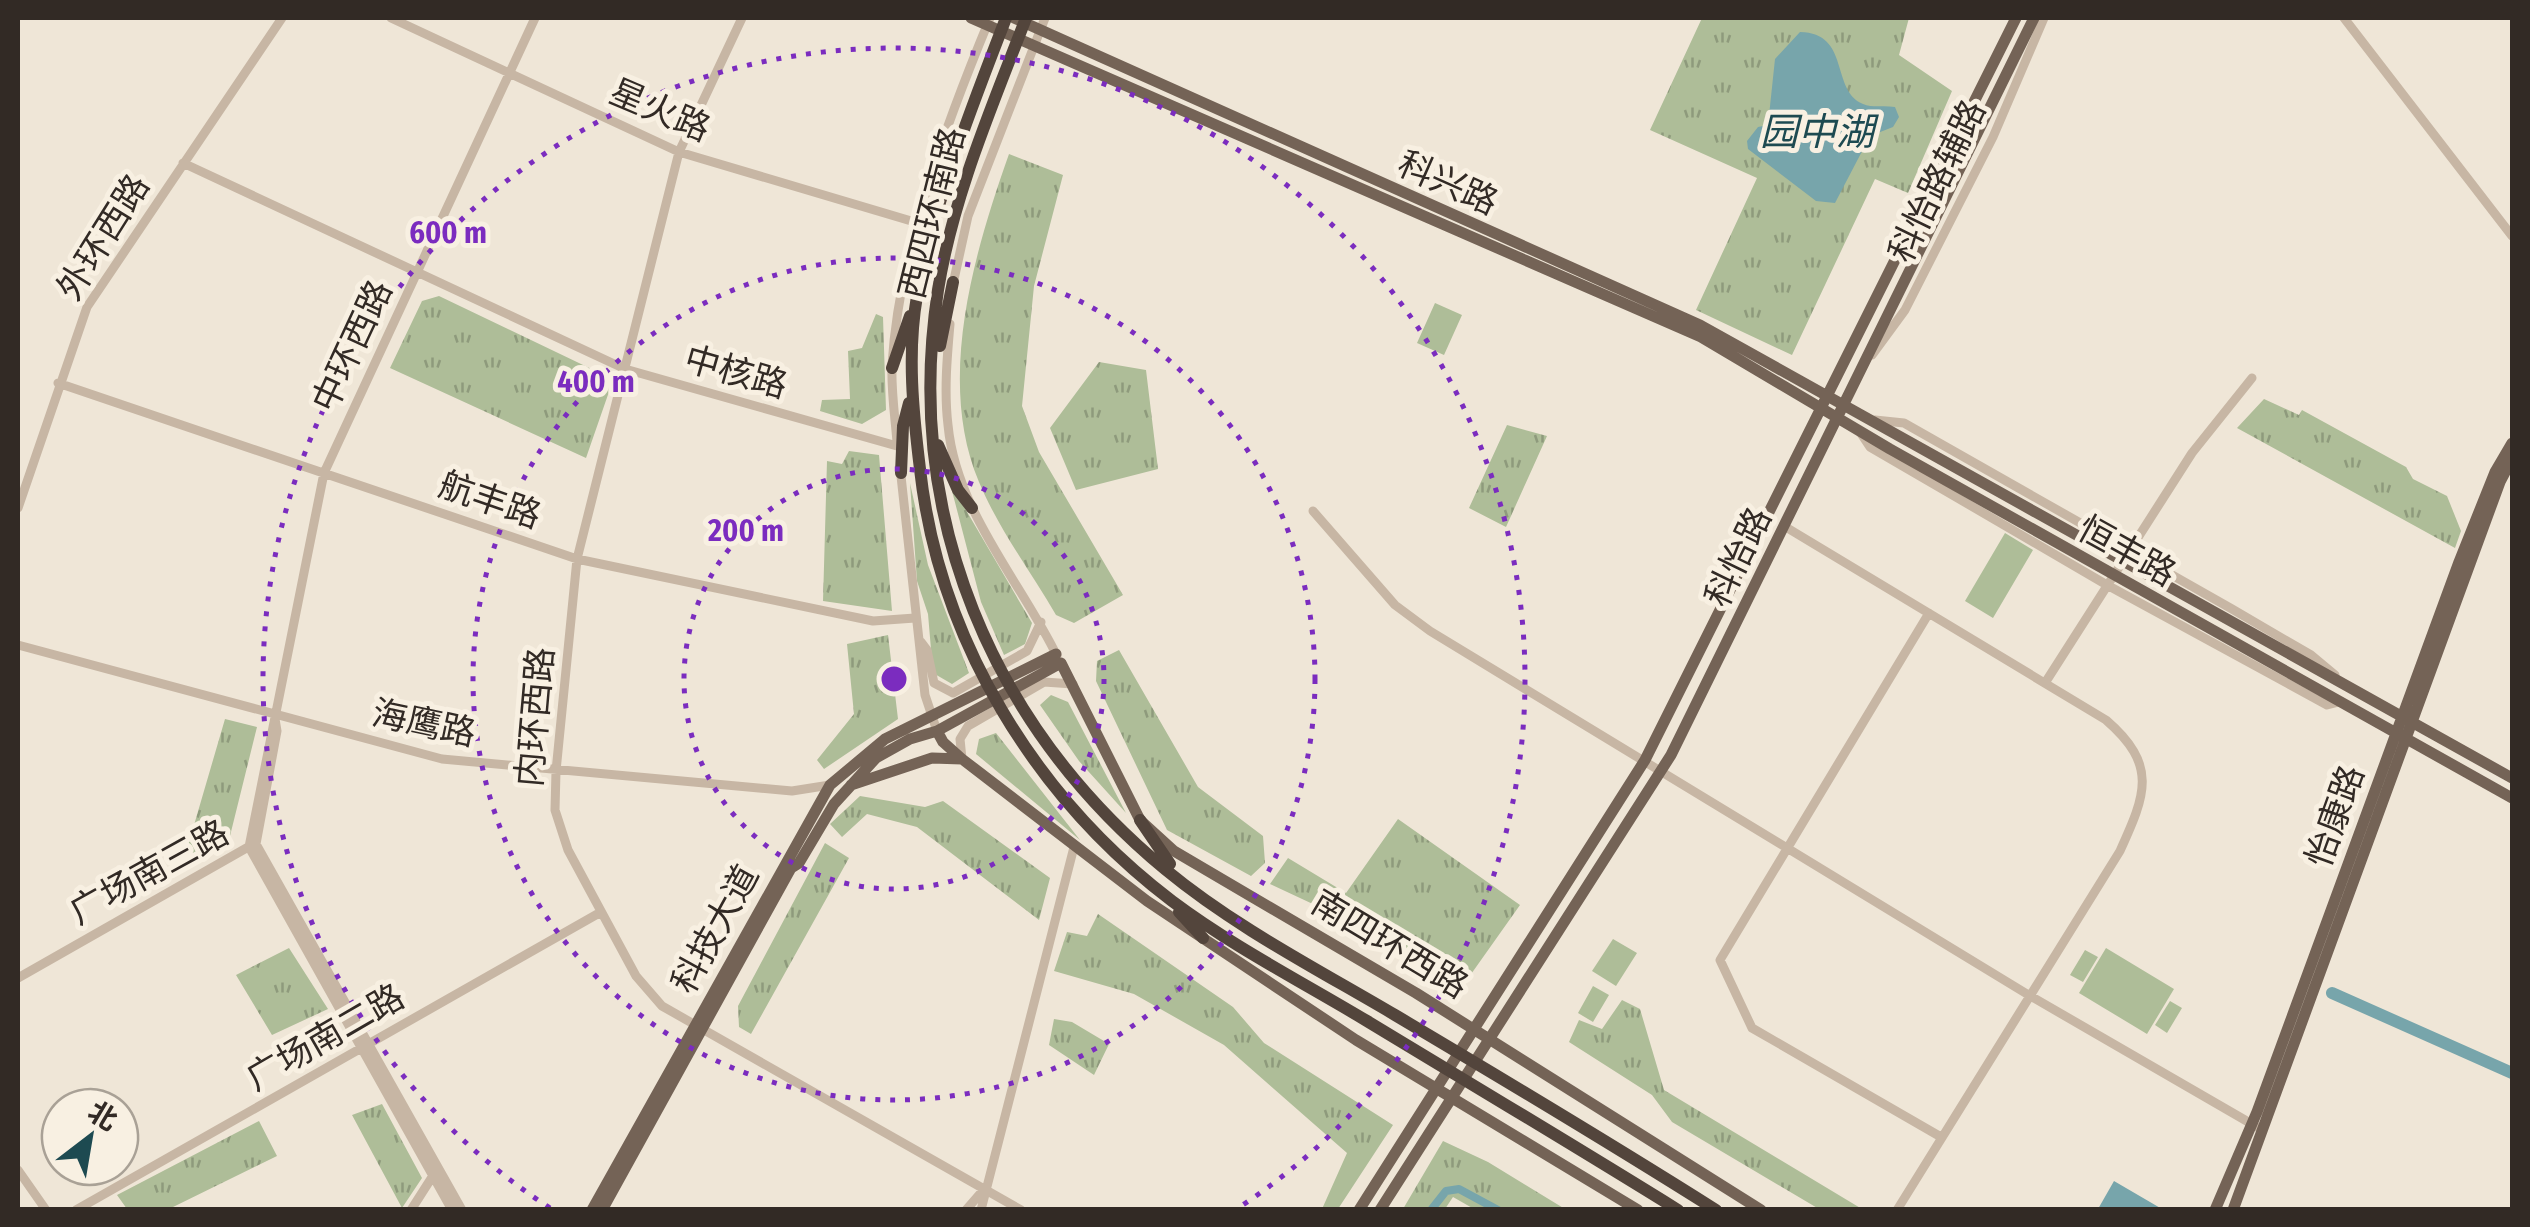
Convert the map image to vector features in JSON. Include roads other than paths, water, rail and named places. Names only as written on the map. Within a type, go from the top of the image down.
[{"type":"highway","name":"西四环南路","points":[[1006,18],[937,208],[916,300],[911,396],[924,504],[939,571],[973,660],[1008,722],[1047,778],[1094,832],[1160,891]]},
{"type":"highway","name":"西四环南路","points":[[1026,18],[983,128],[944,258],[931,388],[931,428],[956,564],[989,652],[1060,767],[1110,821],[1199,895]]},
{"type":"highway","points":[[931,388],[953,282]]},
{"type":"highway","points":[[892,368],[916,300]]},
{"type":"highway","points":[[901,473],[902,426],[911,396]]},
{"type":"highway","points":[[931,428],[958,490],[972,508]]},
{"type":"highway","points":[[1140,820],[1153,846],[1199,895],[1716,1210]]},
{"type":"highway","points":[[1160,891],[1203,938]]},
{"type":"highway","points":[[1160,891],[1292,976],[1678,1210]]},
{"type":"main road","name":"科兴路","points":[[970,18],[988,21],[1684,329],[1826,402]]},
{"type":"main road","name":"科兴路","points":[[1014,18],[1670,310],[1826,402]]},
{"type":"main road","name":"科怡路","points":[[1359,1210],[1645,760],[2016,18]]},
{"type":"main road","name":"科怡路","points":[[1380,1210],[1662,770],[2034,18]]},
{"type":"main road","name":"恒丰路","points":[[1826,402],[1871,420],[2126,556],[2512,778]]},
{"type":"main road","name":"恒丰路","points":[[1841,411],[1858,430],[2110,580],[2512,798]]},
{"type":"main road","name":"怡康路","points":[[2233,1210],[2258,1128],[2487,490],[2512,443]]},
{"type":"main road","name":"怡康路","points":[[2406,719],[2512,459]]},
{"type":"main road","name":"南四环西路","points":[[1059,659],[1140,820],[1174,852],[1474,1028],[1761,1210]]},
{"type":"main road","points":[[1059,659],[934,725],[962,759],[1074,847],[1203,938],[1356,1040],[1638,1210]]},
{"type":"main road","name":"科技大道","points":[[592,1210],[790,868],[799,863],[847,787],[876,758],[934,725]]},
{"type":"main road","name":"科技大道","points":[[602,1210],[697,1026],[830,785],[867,750],[934,725]]},
{"type":"main road","points":[[847,787],[932,758],[962,759]]},
{"type":"main road","name":"怡康路","points":[[2214,1210],[2258,1128]]},
{"type":"street","name":"外环西路","points":[[18,508],[87,307],[282,18]]},
{"type":"street","name":"星火路","points":[[392,18],[679,152],[918,223]]},
{"type":"street","name":"中环西路","points":[[252,845],[324,473],[535,18]]},
{"type":"street","name":"内环西路","points":[[742,18],[679,152],[578,559],[556,770],[560,830],[601,912],[650,994],[697,1026],[1021,1210]]},
{"type":"street","name":"西四环南路","points":[[1044,18],[968,216],[953,282],[948,428],[972,508],[1042,622],[1059,659]]},
{"type":"street","name":"科怡路辅路","points":[[1867,361],[1905,310],[1992,137],[2044,18]]},
{"type":"street","points":[[2344,18],[2512,236]]},
{"type":"street","name":"西四环南路","points":[[934,725],[915,618],[892,368],[899,304],[918,223],[988,21]]},
{"type":"street","name":"中核路","points":[[183,163],[625,369],[897,446]]},
{"type":"street","points":[[2045,684],[2192,453],[2252,378]]},
{"type":"street","name":"航丰路","points":[[58,383],[578,559],[873,621],[915,618]]},
{"type":"street","points":[[1314,512],[1395,605],[1446,641],[2027,994],[2258,1128]]},
{"type":"street","points":[[1784,526],[2106,720],[2133,744],[2141,766],[2141,805],[2120,851],[2027,994],[1898,1210]]},
{"type":"street","points":[[1929,613],[1720,960],[1752,1028],[1941,1137]]},
{"type":"street","points":[[934,725],[953,693],[1027,651],[1042,622]]},
{"type":"street","points":[[919,640],[927,650],[934,684],[953,693]]},
{"type":"street","name":"海鹰路","points":[[18,645],[442,759],[792,791],[830,785]]},
{"type":"street","points":[[962,759],[960,739],[968,726],[1044,682],[1073,684]]},
{"type":"street","points":[[252,845],[436,1174],[452,1210]]},
{"type":"street","name":"广场南三路","points":[[18,978],[252,845]]},
{"type":"street","points":[[980,1210],[1074,847]]},
{"type":"street","name":"广场南二路","points":[[76,1210],[601,912]]},
{"type":"street","points":[[18,1170],[46,1210]]},
{"type":"street","points":[[411,1210],[436,1174]]},
{"type":"street","points":[[436,1174],[462,1210]]},
{"type":"street","points":[[966,1210],[986,1187]]},
{"type":"water","name":"园中湖","points":[[1800,32],[1827,42],[1853,97],[1867,105],[1895,107],[1899,117],[1893,127],[1870,136],[1835,203],[1816,201],[1748,149],[1747,141],[1758,127],[1768,125],[1775,59]]},
{"type":"water","points":[[2114,1181],[2162,1209],[2098,1209]]},
{"type":"waterway","points":[[2332,993],[2512,1073]]},
{"type":"waterway","points":[[1431,1210],[1446,1191],[1459,1189],[1498,1210]]}]
